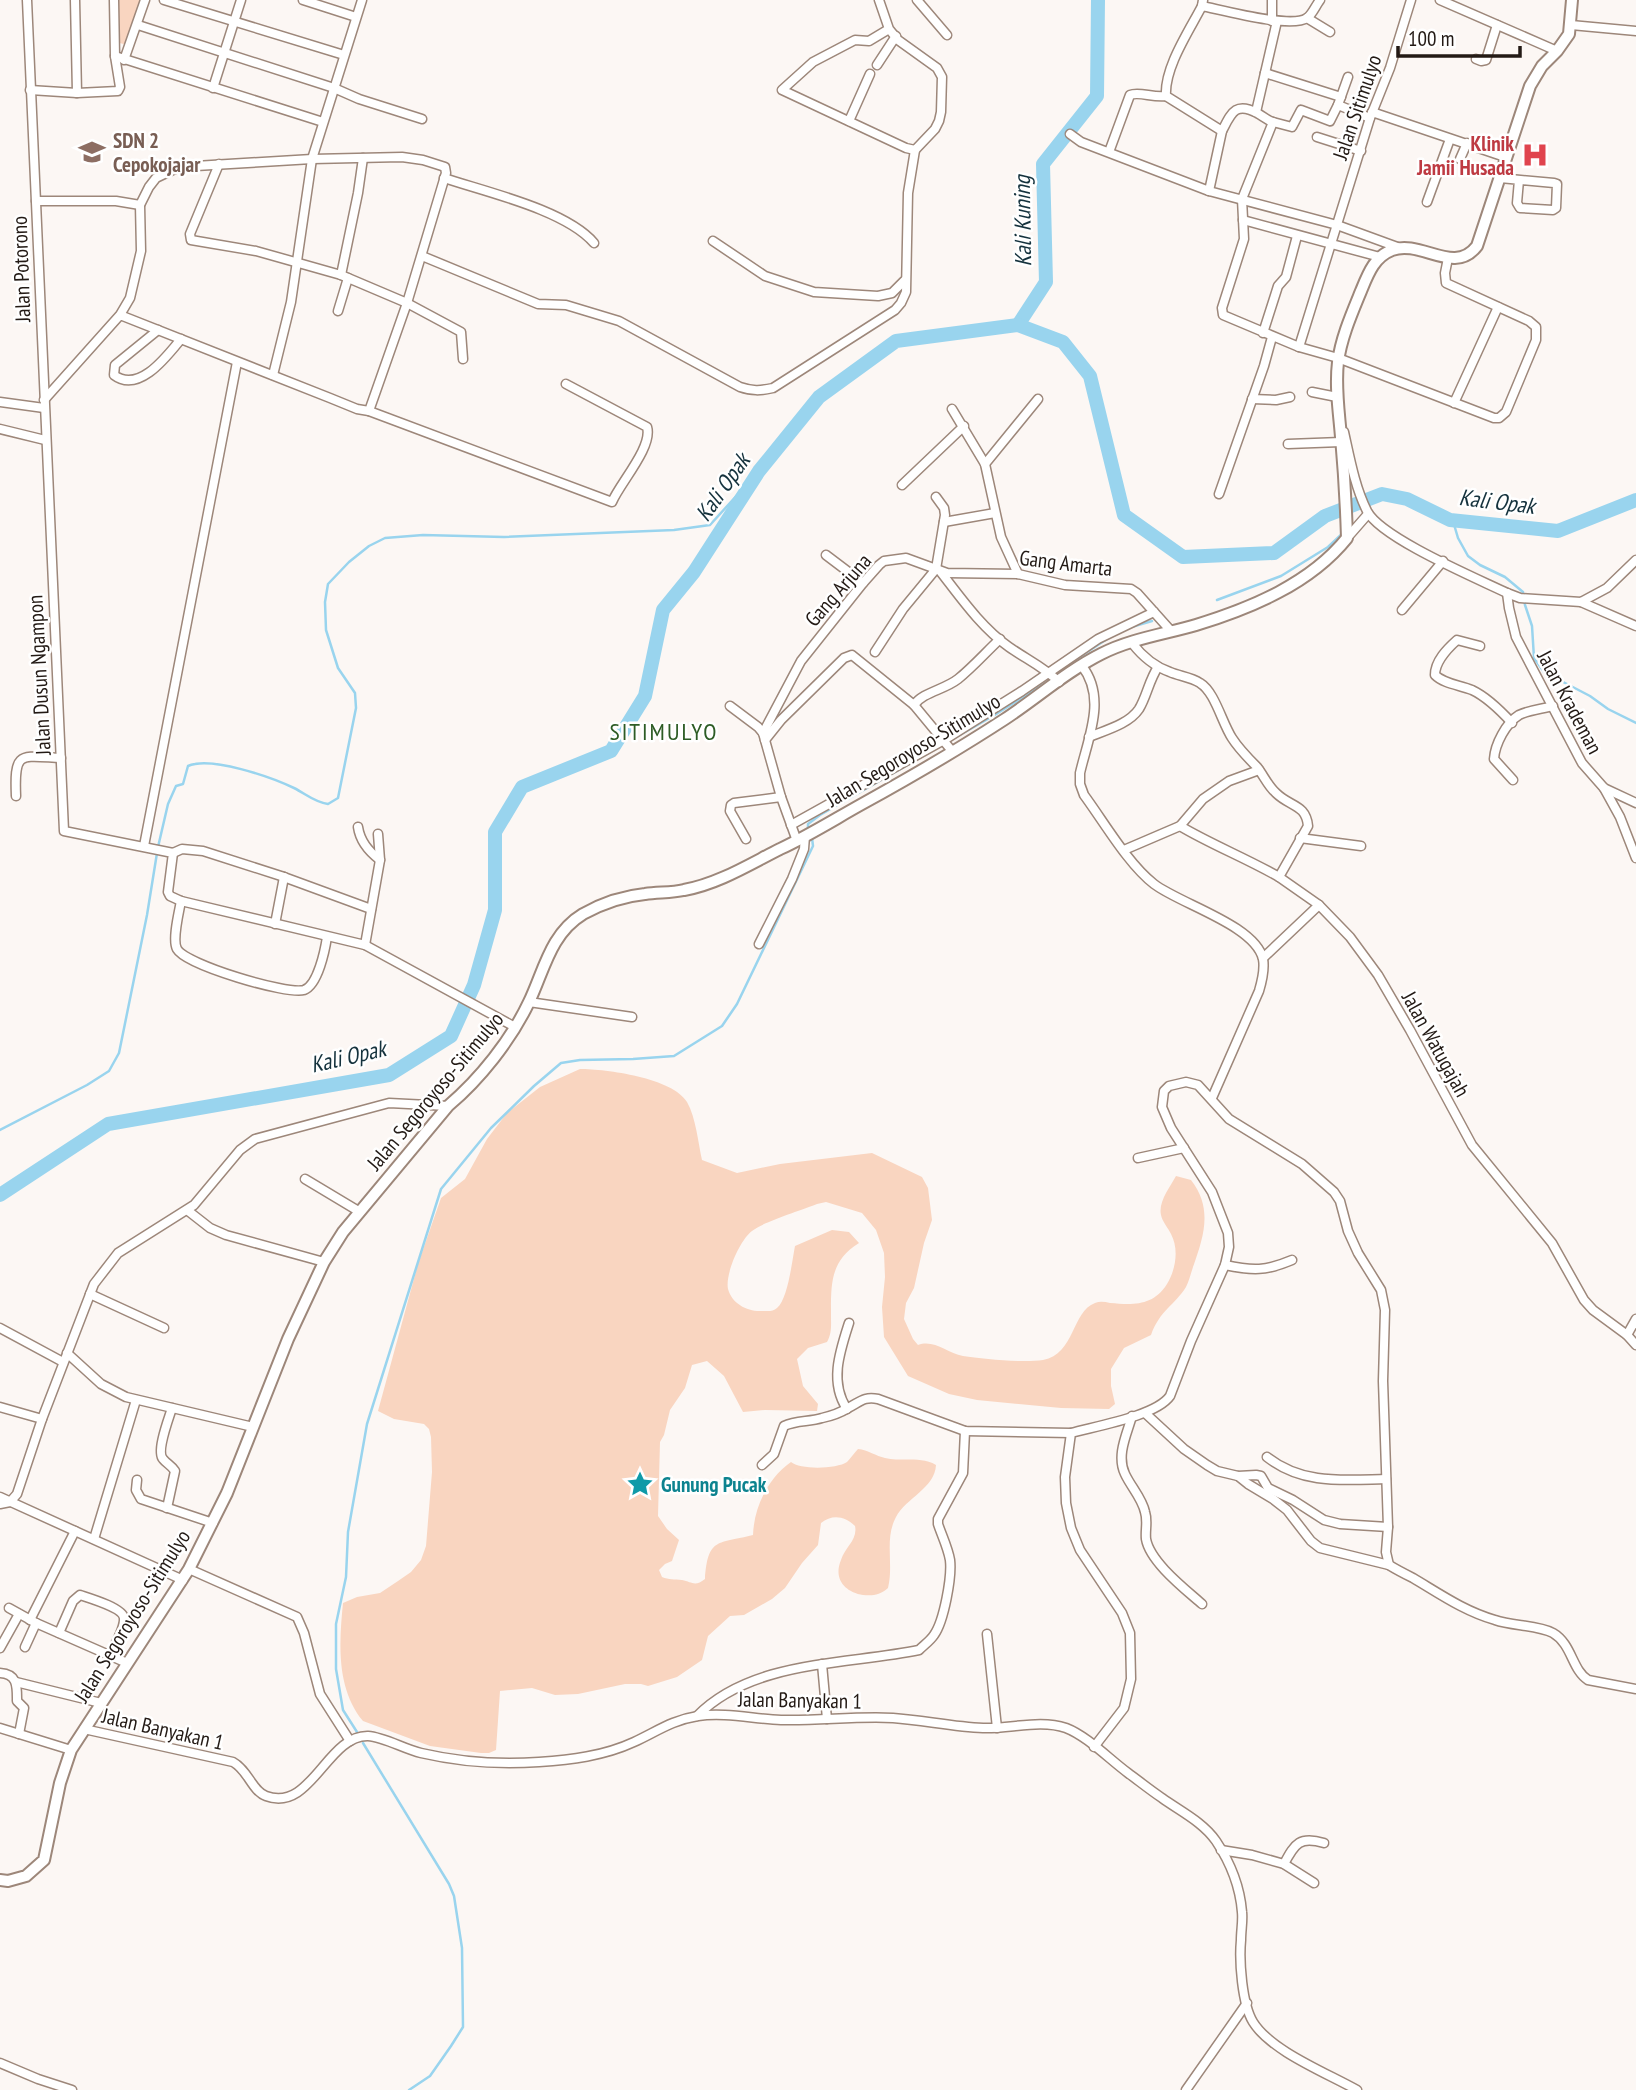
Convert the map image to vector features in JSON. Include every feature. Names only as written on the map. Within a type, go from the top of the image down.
[{"type":"main road","points":[[1347,533],[1349,478],[1341,442],[1337,397],[1338,358],[1365,280],[1380,257],[1400,248],[1410,247],[1448,258],[1462,258],[1477,247],[1530,86],[1542,66],[1558,51],[1569,34],[1572,0]]},
{"type":"main road","name":"Jalan Segoroyoso-Sitimulyo","points":[[0,1880],[14,1880],[26,1875],[44,1860],[60,1783],[71,1751],[183,1580],[213,1523],[288,1339],[335,1243],[448,1106],[478,1075],[515,1027],[529,1002],[552,946],[572,922],[583,914],[622,898],[683,891],[706,884],[801,838],[1005,719],[1099,654],[1223,616],[1288,588],[1331,558],[1347,533]]},
{"type":"street","name":"Jalan Potorono","points":[[27,0],[44,404]]},
{"type":"street","points":[[75,0],[77,93]]},
{"type":"street","points":[[30,90],[77,93],[118,91],[120,87],[115,55],[114,0]]},
{"type":"street","points":[[124,60],[145,0]]},
{"type":"street","points":[[164,0],[344,55]]},
{"type":"street","points":[[213,88],[241,0]]},
{"type":"street","points":[[303,0],[356,17]]},
{"type":"street","points":[[273,375],[291,302],[312,159],[362,0]]},
{"type":"street","points":[[422,256],[538,304],[566,304],[620,321],[740,387],[752,391],[772,388],[895,310],[901,303],[905,286],[908,193],[915,150],[939,121],[942,77],[937,68],[892,33],[879,0]]},
{"type":"street","points":[[917,0],[947,35]]},
{"type":"street","points":[[1256,112],[1275,21],[1272,0]]},
{"type":"street","points":[[1166,96],[1166,83],[1178,52],[1203,3],[1275,21],[1297,22],[1307,18],[1320,0]]},
{"type":"street","name":"Jalan Sitimulyo","points":[[1298,347],[1371,115],[1390,68],[1411,0]]},
{"type":"street","points":[[1440,0],[1454,3],[1558,51]]},
{"type":"street","points":[[1307,18],[1330,32]]},
{"type":"street","points":[[138,25],[422,119]]},
{"type":"street","points":[[1476,60],[1486,60],[1497,25]]},
{"type":"street","points":[[1570,25],[1636,31]]},
{"type":"street","points":[[877,65],[892,33]]},
{"type":"street","points":[[892,33],[869,41],[855,40],[813,62],[782,90],[915,150]]},
{"type":"street","points":[[115,55],[323,122]]},
{"type":"street","points":[[1265,73],[1371,115],[1505,157]]},
{"type":"street","points":[[849,121],[870,74]]},
{"type":"street","points":[[1209,191],[1222,131],[1234,110],[1244,108],[1273,122],[1292,127],[1301,110],[1330,121],[1348,77]]},
{"type":"street","points":[[1109,152],[1129,95],[1136,93],[1152,97],[1166,96],[1222,131]]},
{"type":"street","points":[[1273,122],[1242,209],[1244,239],[1222,312],[1226,318],[1298,347],[1338,358],[1499,418],[1506,412],[1537,335],[1536,327],[1529,321],[1446,283],[1448,258]]},
{"type":"street","points":[[1070,134],[1081,142],[1209,191],[1297,236],[1380,257]]},
{"type":"street","points":[[1317,137],[1361,151]]},
{"type":"street","points":[[1427,202],[1450,139]]},
{"type":"street","points":[[1460,159],[1467,143]]},
{"type":"street","points":[[338,311],[363,158]]},
{"type":"street","points":[[0,402],[44,404],[120,315],[130,298],[138,272],[141,251],[140,205],[156,178],[179,167],[219,164],[312,159],[423,160],[445,167],[444,178],[407,303],[369,411]]},
{"type":"street","points":[[219,164],[190,234],[191,240],[256,251],[298,263],[345,277],[407,303],[461,332],[463,359]]},
{"type":"street","points":[[444,178],[549,213],[589,237],[594,243]]},
{"type":"street","points":[[1500,178],[1519,180],[1557,184],[1556,208],[1520,208],[1517,203],[1519,180]]},
{"type":"street","points":[[36,201],[116,201],[140,205]]},
{"type":"street","points":[[1242,209],[1337,225],[1400,248]]},
{"type":"street","points":[[1219,494],[1264,366],[1267,335],[1278,286],[1286,277],[1297,236]]},
{"type":"street","points":[[713,241],[765,276],[814,292],[878,296],[905,286]]},
{"type":"street","points":[[1454,403],[1499,307]]},
{"type":"street","points":[[120,315],[358,409],[612,502],[638,459],[648,436],[648,427],[566,384]]},
{"type":"street","points":[[158,330],[118,362],[113,370],[114,375],[125,380],[149,374],[181,339]]},
{"type":"street","points":[[144,846],[237,362]]},
{"type":"street","points":[[1312,392],[1337,397]]},
{"type":"street","points":[[1252,399],[1276,401],[1290,397]]},
{"type":"street","points":[[985,464],[1038,399]]},
{"type":"street","name":"Jalan Dusun Ngampon","points":[[44,404],[64,831],[173,853],[182,849],[203,851],[371,909]]},
{"type":"street","points":[[952,409],[985,464],[1002,541],[1018,574]]},
{"type":"street","points":[[1339,409],[1349,478],[1367,511],[1412,548],[1507,593],[1524,598],[1581,602],[1636,626]]},
{"type":"street","points":[[902,485],[964,426]]},
{"type":"street","points":[[0,429],[46,440]]},
{"type":"street","points":[[1288,444],[1341,442]]},
{"type":"street","points":[[875,652],[903,610],[938,570],[944,508],[936,497]]},
{"type":"street","name":"Jalan Segoroyoso-Sitimulyo","points":[[1347,533],[1367,511]]},
{"type":"street","points":[[944,522],[995,513]]},
{"type":"street","points":[[826,555],[863,583]]},
{"type":"street","name":"Gang Arjuna","points":[[764,736],[801,661],[878,565],[884,561],[906,558],[938,570]]},
{"type":"street","points":[[1581,602],[1606,588],[1636,560]]},
{"type":"street","points":[[1402,610],[1443,561]]},
{"type":"street","points":[[938,570],[975,617],[1010,648],[1049,671],[1059,682]]},
{"type":"street","name":"Gang Amarta","points":[[938,570],[950,573],[1018,574],[1065,585],[1131,589],[1171,631]]},
{"type":"street","name":"Jalan Krademan","points":[[1507,593],[1516,637],[1582,763],[1604,788],[1636,803]]},
{"type":"street","points":[[792,825],[944,740],[1108,634],[1154,612]]},
{"type":"street","points":[[914,705],[920,698],[941,690],[959,678],[1000,639]]},
{"type":"street","points":[[1480,646],[1457,640],[1442,656],[1435,675],[1440,680],[1479,694],[1512,723]]},
{"type":"street","points":[[1132,643],[1140,654],[1158,667],[1201,683],[1208,690],[1232,738],[1276,794],[1301,809],[1307,817],[1308,826],[1279,877]]},
{"type":"street","points":[[764,736],[849,655],[855,656],[914,705],[952,751]]},
{"type":"street","points":[[1082,666],[1090,675],[1096,705],[1080,773],[1084,795],[1124,850],[1154,884],[1234,928],[1255,945],[1263,958],[1264,973],[1259,991],[1212,1098]]},
{"type":"street","points":[[1090,737],[1120,724],[1139,709],[1158,667]]},
{"type":"street","points":[[730,706],[758,727],[764,736],[781,797],[804,849],[759,944]]},
{"type":"street","points":[[1513,780],[1494,759],[1494,751],[1500,739],[1521,714],[1553,706]]},
{"type":"street","points":[[16,796],[15,770],[20,760],[26,757],[61,758]]},
{"type":"street","points":[[1124,850],[1180,826],[1203,799],[1229,781],[1259,769]]},
{"type":"street","points":[[1604,788],[1620,817],[1636,858]]},
{"type":"street","points":[[746,839],[730,811],[731,805],[781,797]]},
{"type":"street","name":"Jalan Watugajah","points":[[1180,826],[1279,877],[1319,905],[1350,937],[1378,975],[1472,1145],[1552,1243],[1592,1310],[1627,1335],[1636,1345]]},
{"type":"street","points":[[358,827],[360,837],[370,852],[380,860]]},
{"type":"street","points":[[365,945],[380,860],[378,834]]},
{"type":"street","points":[[1300,838],[1361,846]]},
{"type":"street","points":[[173,853],[168,892],[170,896],[181,901],[365,945],[515,1027]]},
{"type":"street","points":[[275,924],[284,877]]},
{"type":"street","points":[[181,901],[176,944],[178,951],[186,958],[220,973],[254,982],[295,990],[305,989],[312,983],[321,965],[327,937]]},
{"type":"street","points":[[1263,958],[1319,905]]},
{"type":"street","points":[[529,1002],[632,1017]]},
{"type":"street","points":[[762,1465],[774,1454],[784,1426],[792,1422],[820,1419],[847,1409],[861,1399],[878,1399],[965,1431],[1072,1433],[1145,1413],[1160,1406],[1170,1396],[1225,1265],[1228,1247],[1228,1233],[1222,1213],[1212,1192],[1165,1117],[1162,1107],[1164,1091],[1175,1083],[1186,1082],[1198,1085],[1230,1119],[1302,1164],[1334,1192],[1358,1253],[1381,1290],[1385,1310],[1383,1381],[1388,1527],[1386,1552],[1389,1565]]},
{"type":"street","points":[[0,1504],[10,1502],[17,1494],[42,1419],[94,1284],[118,1253],[187,1210],[240,1150],[255,1139],[389,1103],[448,1106]]},
{"type":"street","points":[[1138,1158],[1184,1148]]},
{"type":"street","points":[[306,1179],[360,1212]]},
{"type":"street","points":[[187,1210],[210,1228],[226,1235],[324,1262]]},
{"type":"street","points":[[1225,1265],[1259,1270],[1273,1268],[1292,1260]]},
{"type":"street","points":[[90,1294],[164,1328]]},
{"type":"street","points":[[1627,1335],[1636,1319]]},
{"type":"street","points":[[847,1409],[839,1393],[837,1361],[849,1323]]},
{"type":"street","points":[[0,1328],[63,1362]]},
{"type":"street","points":[[67,1353],[101,1384],[136,1400],[253,1427]]},
{"type":"street","points":[[94,1539],[136,1400]]},
{"type":"street","points":[[0,1407],[42,1419]]},
{"type":"street","points":[[167,1508],[175,1471],[163,1460],[160,1451],[172,1408]]},
{"type":"street","points":[[1145,1413],[1195,1457],[1217,1471],[1238,1476],[1261,1476],[1268,1488],[1324,1520],[1340,1524],[1388,1527]]},
{"type":"street","points":[[1132,1416],[1121,1452],[1121,1462],[1146,1513],[1145,1537],[1149,1548],[1164,1569],[1202,1604]]},
{"type":"street","points":[[697,1716],[708,1705],[736,1687],[795,1669],[919,1650],[936,1632],[945,1604],[950,1566],[938,1519],[963,1473],[965,1431]]},
{"type":"street","points":[[1072,1433],[1065,1477],[1071,1528],[1080,1550],[1122,1613],[1130,1633],[1131,1679],[1124,1708],[1094,1747]]},
{"type":"street","points":[[1267,1457],[1280,1468],[1315,1478],[1386,1479]]},
{"type":"street","points":[[1238,1476],[1287,1510],[1311,1542],[1320,1548],[1389,1565],[1478,1615],[1555,1635],[1570,1651],[1583,1677],[1636,1689]]},
{"type":"street","points":[[137,1480],[136,1490],[141,1499],[213,1523]]},
{"type":"street","points":[[0,1497],[183,1580]]},
{"type":"street","points":[[25,1647],[33,1621],[75,1531]]},
{"type":"street","points":[[189,1569],[297,1617],[304,1633],[320,1694],[350,1741]]},
{"type":"street","points":[[59,1633],[72,1601],[80,1595],[112,1607],[122,1612],[124,1618],[110,1655]]},
{"type":"street","points":[[9,1608],[127,1663]]},
{"type":"street","points":[[0,1648],[3,1636],[19,1614]]},
{"type":"street","points":[[987,1634],[998,1728]]},
{"type":"street","points":[[822,1664],[827,1719]]},
{"type":"street","points":[[0,1673],[7,1673],[16,1682],[101,1703]]},
{"type":"street","points":[[16,1682],[17,1701],[24,1708],[19,1734]]},
{"type":"street","name":"Jalan Banyakan 1","points":[[84,1729],[233,1762],[240,1766],[258,1791],[268,1797],[281,1798],[304,1788],[338,1749],[350,1741],[366,1736],[417,1752],[456,1760],[503,1763],[576,1758],[609,1751],[634,1742],[658,1728],[697,1716],[712,1715],[785,1720],[890,1718],[998,1728],[1045,1724],[1059,1726],[1079,1735],[1158,1796],[1197,1822],[1215,1839],[1236,1879],[1242,1910],[1241,1956],[1247,2003],[1254,2023],[1276,2045],[1357,2090]]},
{"type":"street","points":[[0,1728],[71,1751]]},
{"type":"street","points":[[1284,1864],[1296,1844],[1304,1840],[1324,1843]]},
{"type":"street","points":[[1222,1850],[1284,1864],[1314,1883]]},
{"type":"street","points":[[1186,2090],[1247,2003]]},
{"type":"street","points":[[0,2063],[72,2090]]},
{"type":"shaded area","points":[[118,0],[142,0],[127,45],[116,42]]},
{"type":"shaded area","points":[[580,1069],[638,1076],[679,1094],[687,1102],[693,1115],[702,1160],[737,1173],[780,1164],[872,1153],[922,1177],[928,1188],[932,1220],[914,1288],[906,1303],[904,1319],[918,1345],[930,1344],[971,1357],[1014,1361],[1043,1360],[1061,1350],[1082,1314],[1095,1303],[1135,1304],[1156,1297],[1167,1284],[1174,1266],[1176,1252],[1171,1234],[1161,1215],[1161,1205],[1176,1176],[1191,1180],[1198,1191],[1204,1212],[1203,1233],[1186,1287],[1163,1314],[1151,1335],[1124,1348],[1111,1369],[1115,1404],[1109,1409],[1061,1408],[977,1400],[949,1394],[908,1376],[884,1337],[884,1253],[876,1230],[862,1213],[826,1202],[773,1220],[752,1231],[734,1258],[728,1289],[737,1303],[757,1311],[772,1311],[781,1303],[795,1246],[832,1230],[849,1232],[859,1243],[842,1257],[834,1274],[831,1329],[827,1342],[808,1348],[797,1359],[803,1386],[818,1404],[817,1411],[743,1412],[724,1376],[707,1361],[692,1365],[685,1388],[670,1410],[660,1442],[658,1516],[679,1540],[672,1561],[659,1570],[665,1578],[699,1583],[705,1579],[706,1565],[712,1549],[723,1542],[753,1535],[756,1514],[764,1494],[776,1476],[791,1462],[810,1467],[827,1467],[847,1462],[858,1449],[885,1458],[924,1461],[936,1465],[926,1487],[901,1510],[892,1525],[888,1588],[876,1595],[863,1595],[842,1584],[839,1567],[855,1535],[855,1526],[843,1518],[830,1518],[821,1523],[818,1545],[785,1588],[744,1615],[730,1616],[708,1636],[702,1660],[677,1677],[648,1686],[625,1684],[578,1694],[555,1695],[532,1688],[500,1691],[496,1750],[481,1753],[430,1746],[363,1721],[348,1694],[341,1665],[343,1603],[357,1597],[380,1593],[398,1581],[411,1572],[421,1560],[426,1546],[432,1472],[429,1429],[424,1424],[394,1419],[378,1411],[418,1264],[441,1198],[465,1179],[487,1139],[507,1113],[540,1087]]},
{"type":"waterway","name":"Kali Kuning","points":[[1018,325],[1046,282],[1043,164],[1097,96],[1098,0]]},
{"type":"waterway","name":"Kali Opak","points":[[0,1195],[108,1124],[389,1075],[451,1036],[474,985],[495,910],[495,832],[522,787],[611,751],[645,696],[663,610],[694,572],[759,471],[819,397],[896,341],[1018,325],[1063,342],[1090,376],[1124,515],[1183,557],[1274,553],[1325,516],[1382,494],[1407,499],[1450,520],[1558,531],[1636,500]]},
{"type":"waterway","points":[[158,847],[168,804],[176,786],[183,784],[188,766],[211,764],[241,769],[294,788],[323,803],[328,804],[338,798],[356,708],[355,693],[338,668],[326,630],[325,602],[328,584],[369,546],[385,538],[423,535],[504,537],[674,530],[710,525],[759,471]]},
{"type":"waterway","points":[[1453,521],[1458,538],[1468,556],[1505,577],[1523,592],[1532,626],[1534,658],[1544,672],[1636,723]]},
{"type":"waterway","points":[[1217,600],[1281,576],[1328,547],[1344,532]]},
{"type":"waterway","points":[[1128,628],[1152,621]]},
{"type":"waterway","points":[[808,829],[808,824],[820,815],[993,716],[1110,637]]},
{"type":"waterway","points":[[357,1732],[343,1710],[336,1669],[336,1624],[346,1577],[348,1532],[367,1424],[441,1189],[491,1128],[561,1063],[674,1056],[722,1026],[737,1004],[813,846],[812,838]]},
{"type":"waterway","points":[[0,1130],[109,1071],[119,1053],[157,853]]},
{"type":"waterway","points":[[363,1743],[449,1884],[454,1896],[462,1948],[463,2027],[430,2076],[409,2090]]},
{"type":"place","name":"SDN 2 Cepokojajar","points":[[92,152]]},
{"type":"place","name":"Klinik Jamii Husada","points":[[1535,155]]},
{"type":"place","name":"Gunung Pucak","points":[[640,1484]]},
{"type":"district","name":"SITIMULYO","points":[[664,731]]}]
